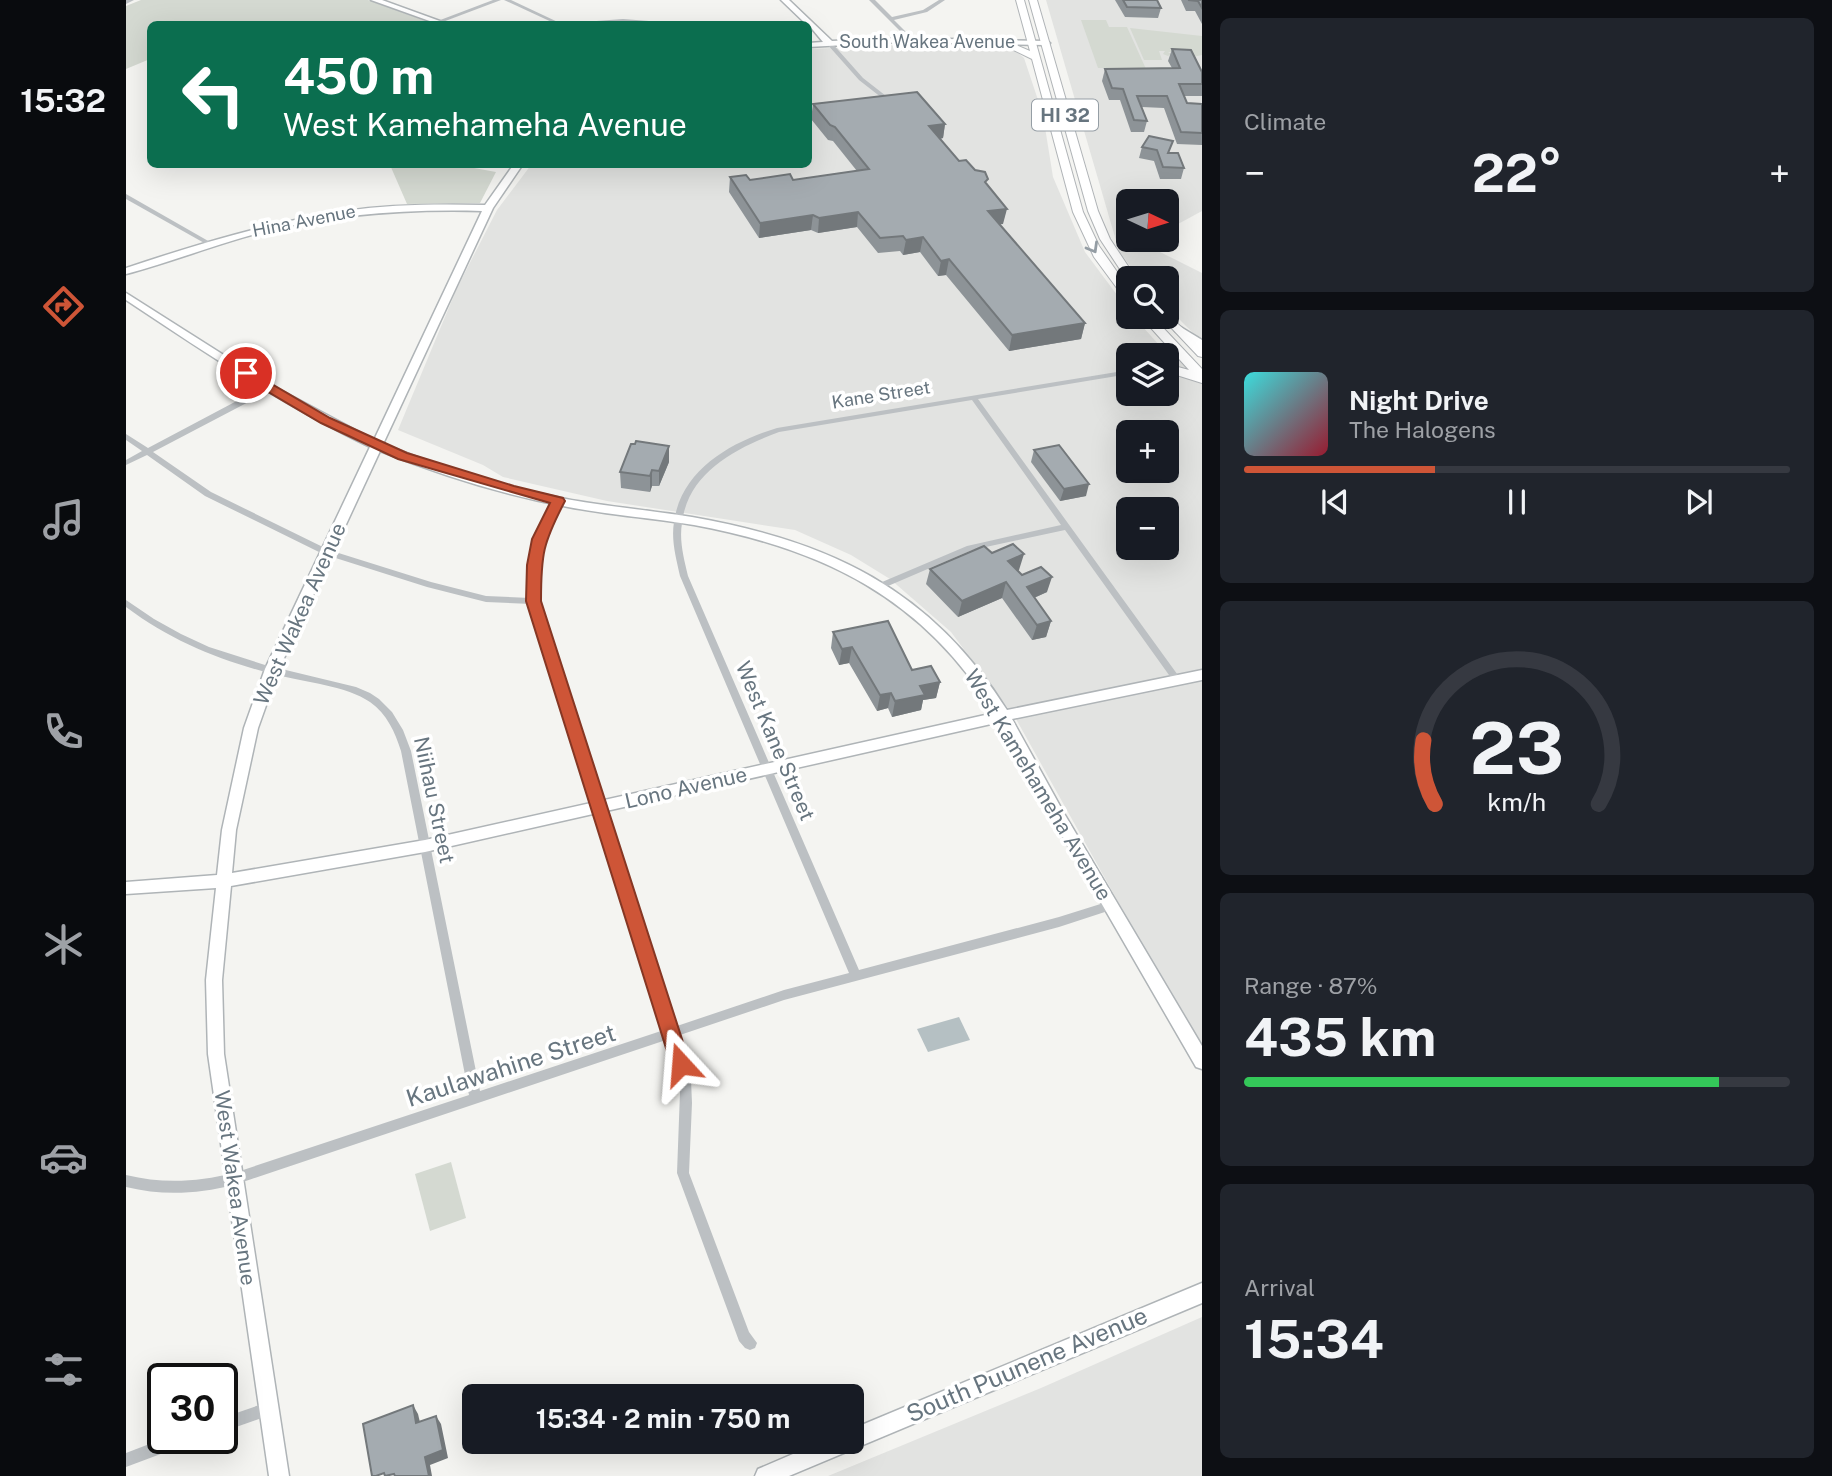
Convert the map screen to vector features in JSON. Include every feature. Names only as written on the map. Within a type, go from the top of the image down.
[{"type":"main road","name":"HI 32","points":[[1020,0],[1065,167],[1088,240],[1116,282]]},
{"type":"main road","name":"HI 32","points":[[1033,0],[1080,168],[1105,239],[1123,266]]},
{"type":"main road","points":[[999,41],[1035,57]]},
{"type":"main road","points":[[1065,167],[1080,168]]},
{"type":"main road","points":[[1179,329],[1202,353]]},
{"type":"main road","points":[[1158,330],[1164,343]]},
{"type":"main road","points":[[1158,330],[1196,362],[1202,378]]},
{"type":"main road","points":[[1179,370],[1202,378]]},
{"type":"street","points":[[375,0],[435,21]]},
{"type":"street","points":[[446,21],[499,0]]},
{"type":"street","points":[[507,0],[552,21]]},
{"type":"street","points":[[785,0],[806,21]]},
{"type":"street","points":[[872,0],[911,40]]},
{"type":"street","points":[[890,19],[925,11],[942,0]]},
{"type":"street","points":[[613,21],[633,21]]},
{"type":"street","points":[[812,26],[861,79],[894,104]]},
{"type":"street","name":"South Wakea Avenue","points":[[812,45],[911,40],[1045,43]]},
{"type":"street","name":"West Wakea Avenue","points":[[279,1476],[216,1054],[214,980],[229,830],[251,728],[272,669],[488,208],[515,168]]},
{"type":"street","points":[[126,196],[208,243]]},
{"type":"street","name":"Hina Avenue","points":[[126,271],[208,243],[273,225],[340,212],[428,206],[488,208]]},
{"type":"street","name":"West Kamehameha Avenue","points":[[126,296],[268,388],[325,421],[420,463],[558,501],[676,518],[763,536],[824,558],[878,587],[913,610],[941,634],[971,668],[1002,716],[1202,1061]]},
{"type":"street","points":[[1179,329],[1202,345]]},
{"type":"street","name":"Kane Street","points":[[676,518],[695,481],[705,469],[723,454],[755,438],[806,424],[1116,374]]},
{"type":"street","points":[[126,463],[268,388]]},
{"type":"street","points":[[973,397],[1177,680]]},
{"type":"street","points":[[126,436],[208,494],[326,552],[486,600],[534,601]]},
{"type":"street","points":[[558,501],[538,539],[534,565],[534,601],[685,1080],[687,1099],[681,1146],[683,1172],[744,1336],[750,1343]]},
{"type":"street","name":"West Kane Street","points":[[676,518],[675,544],[684,576],[856,975]]},
{"type":"street","points":[[878,587],[970,548],[1067,527]]},
{"type":"street","name":"Niihau Street","points":[[126,603],[184,641],[211,652],[356,690],[369,696],[392,714],[406,751],[476,1099]]},
{"type":"street","name":"Lono Avenue","points":[[126,888],[224,881],[425,846],[1002,716],[1202,675]]},
{"type":"street","name":"Kaulawahine Street","points":[[126,1181],[150,1187],[189,1189],[234,1179],[784,995],[1110,906]]},
{"type":"street","name":"South Puunene Avenue","points":[[864,1434],[1202,1293]]},
{"type":"street","points":[[238,1419],[268,1409]]},
{"type":"street","points":[[126,1460],[147,1452]]},
{"type":"street","points":[[765,1476],[817,1454]]},
{"type":"shaded area","points":[[141,0],[368,0],[426,21],[147,21],[147,60],[126,69],[126,6]]},
{"type":"shaded area","points":[[1046,0],[1202,0],[1202,211],[1180,223],[1180,189],[1116,189],[1116,241]]},
{"type":"shaded area","points":[[1081,20],[1106,20],[1109,27],[1127,27],[1146,69],[1098,68]]},
{"type":"shaded area","points":[[1130,28],[1202,36],[1202,55],[1178,60],[1174,52],[1168,52],[1171,54],[1168,56],[1163,54],[1165,51],[1159,51],[1162,60],[1144,60]]},
{"type":"shaded area","points":[[940,43],[995,45],[1016,51],[1024,58],[1043,115],[1053,177],[1085,252],[1116,294],[1116,329],[1145,329],[1157,343],[1116,343],[1116,406],[1179,406],[1179,357],[1190,363],[1202,376],[1202,1052],[1016,719],[951,632],[890,579],[851,555],[795,530],[607,501],[503,477],[483,465],[398,430],[457,288],[497,210],[529,168],[812,168],[812,49]]},
{"type":"shaded area","points":[[391,168],[474,168],[496,172],[480,203],[407,204]]},
{"type":"shaded area","points":[[1120,252],[1160,252],[1202,273],[1202,342],[1179,319],[1179,266],[1130,266]]},
{"type":"shaded area","points":[[959,1017],[970,1040],[928,1052],[917,1029]]},
{"type":"shaded area","points":[[451,1162],[466,1218],[430,1231],[415,1174]]},
{"type":"shaded area","points":[[1202,1317],[1202,1476],[828,1476],[1041,1388]]},
{"type":"building","points":[[1123,0],[1157,0],[1161,8],[1127,7]]},
{"type":"building","points":[[1172,49],[1191,50],[1202,72],[1202,84],[1179,84],[1187,103],[1202,104],[1202,133],[1181,132],[1167,96],[1137,96],[1147,121],[1134,120],[1123,89],[1112,88],[1105,69],[1180,68]]},
{"type":"building","points":[[917,92],[945,124],[929,126],[959,161],[966,160],[975,170],[985,172],[988,179],[985,182],[1007,209],[988,211],[1085,323],[1012,335],[949,259],[941,261],[923,237],[906,240],[903,236],[880,238],[858,212],[760,223],[730,177],[746,175],[750,180],[790,174],[793,180],[869,169],[813,104]]},
{"type":"building","points":[[1149,136],[1173,141],[1168,153],[1178,153],[1184,168],[1163,167],[1157,150],[1142,147]]},
{"type":"building","points":[[636,441],[669,446],[659,471],[652,470],[650,476],[620,472],[631,444]]},
{"type":"building","points":[[1059,445],[1089,484],[1064,489],[1034,450]]},
{"type":"building","points":[[1013,544],[1024,554],[1008,561],[1022,575],[1041,567],[1052,577],[1027,587],[1051,621],[1037,625],[1006,582],[962,601],[930,569],[984,546],[992,553]]},
{"type":"building","points":[[888,621],[912,670],[931,666],[940,682],[920,686],[925,695],[895,701],[891,693],[880,695],[852,647],[842,649],[833,632]]},
{"type":"building","points":[[413,1405],[416,1423],[436,1416],[443,1450],[425,1457],[429,1476],[385,1476],[384,1473],[372,1476],[363,1424]]},
{"type":"route","points":[[246,373],[325,421],[402,456],[558,501],[538,539],[534,565],[534,601],[681,1064]]}]
